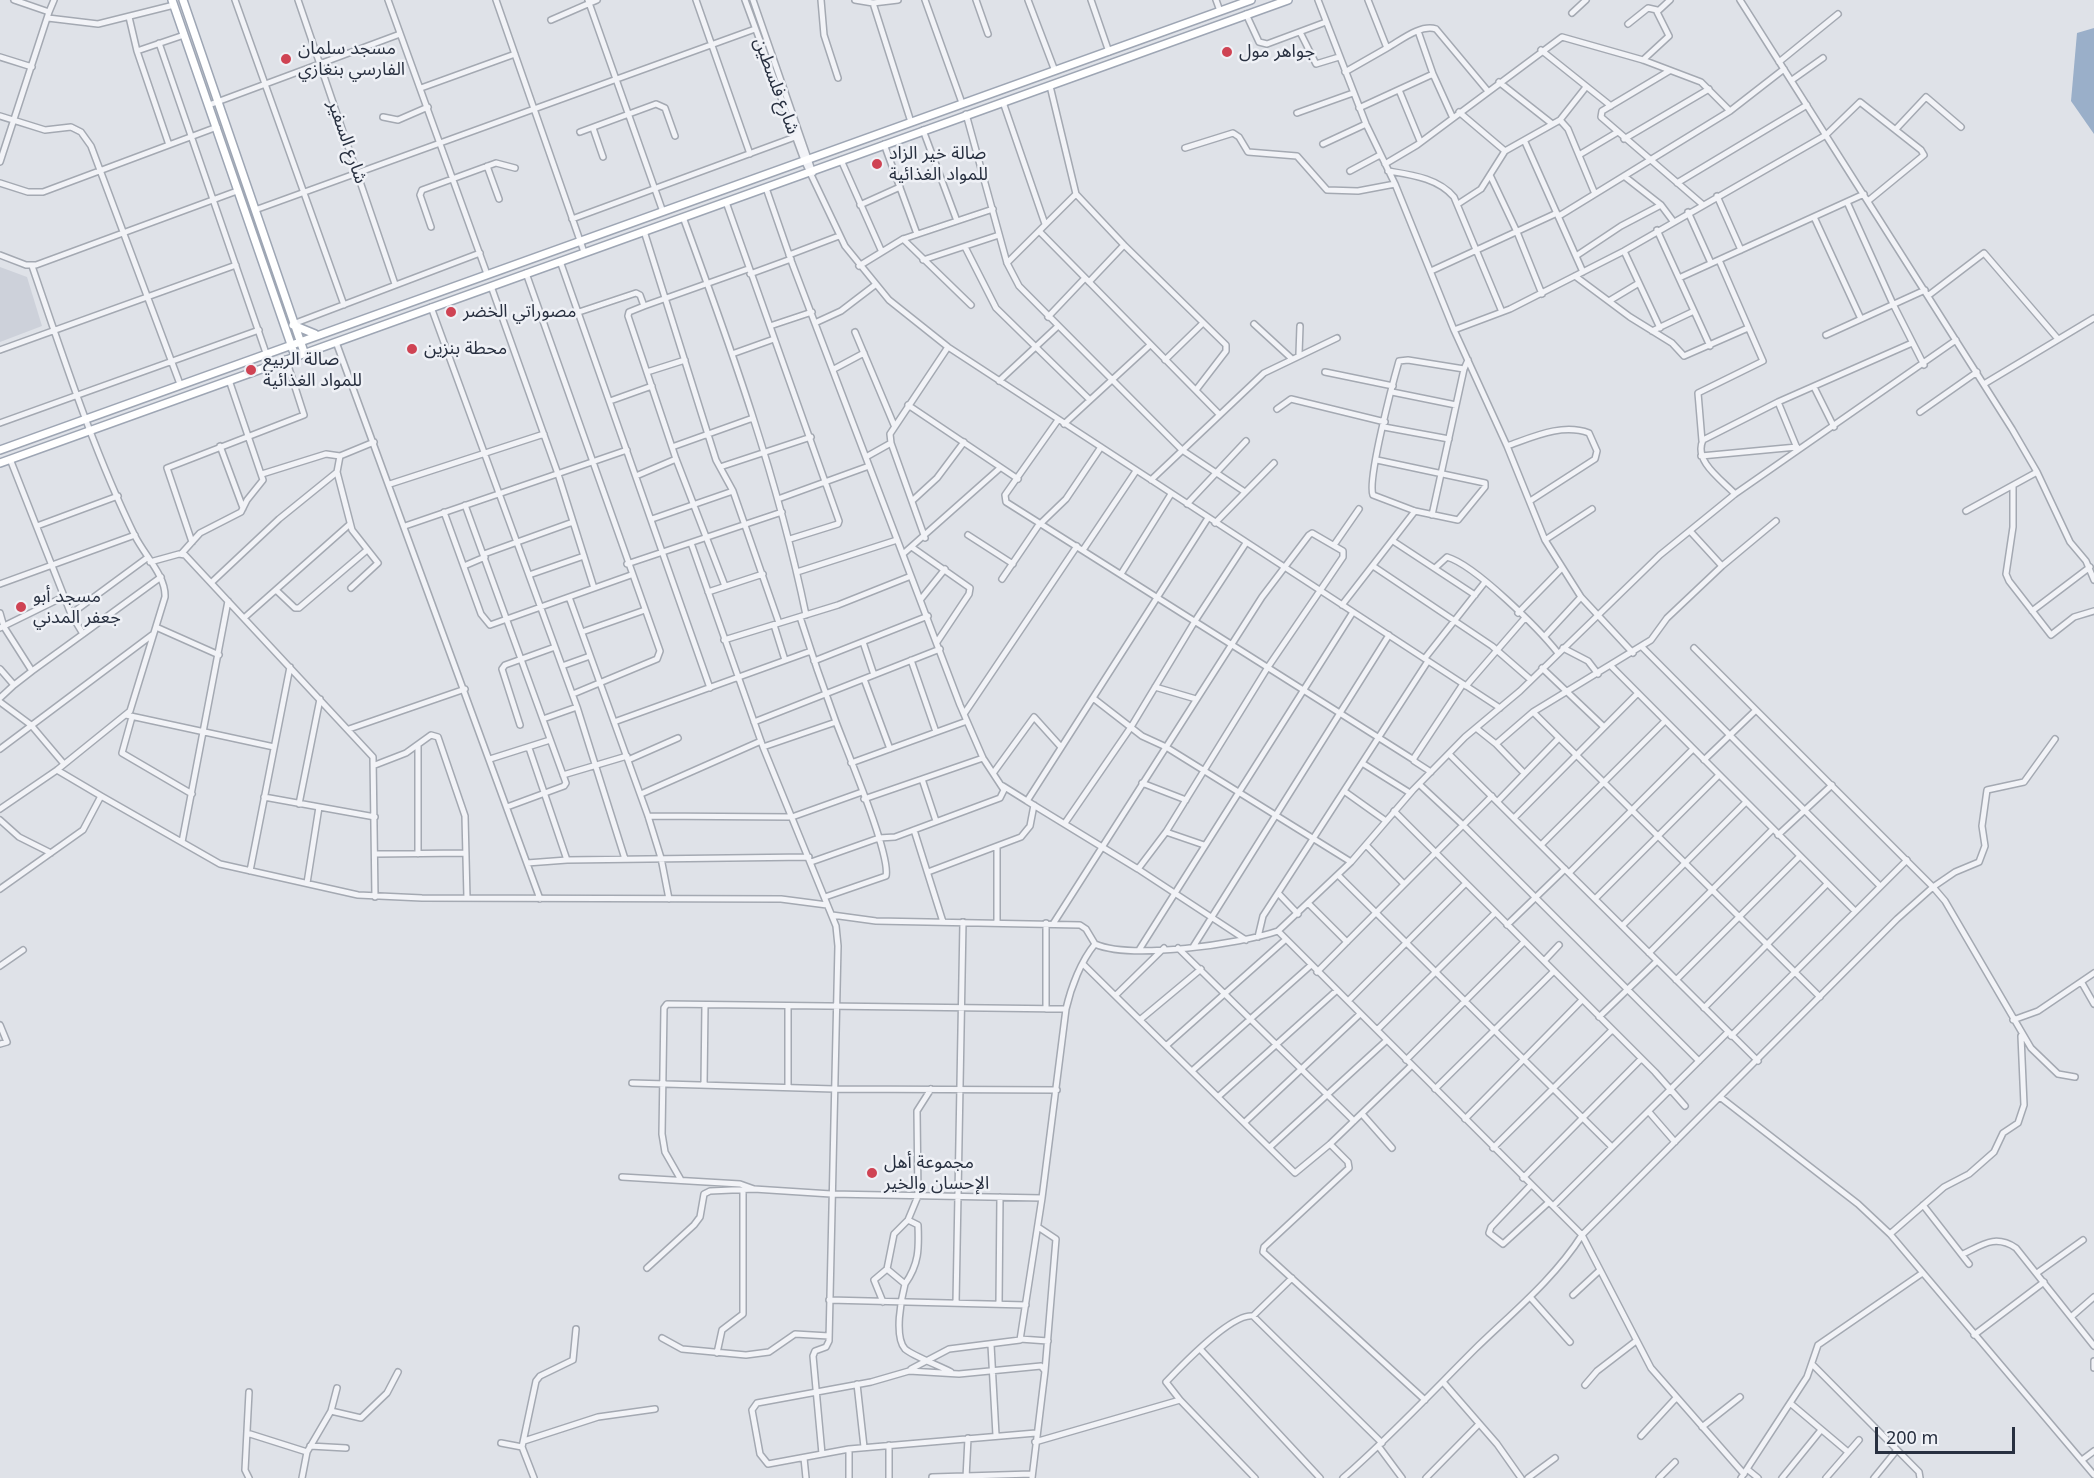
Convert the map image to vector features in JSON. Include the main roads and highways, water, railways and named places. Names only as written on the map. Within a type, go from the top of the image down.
[{"type":"main road","points":[[183,0],[269,253],[291,326],[291,344],[295,356]]},
{"type":"main road","points":[[0,450],[1251,0]]},
{"type":"main road","points":[[0,463],[1288,0]]},
{"type":"main road","points":[[173,3],[260,256],[304,352]]},
{"type":"main road","points":[[192,58],[201,54]]},
{"type":"main road","points":[[260,256],[269,253]]},
{"type":"main road","points":[[291,326],[318,334]]},
{"type":"main road","points":[[280,348],[291,326]]},
{"type":"water","points":[[2094,28],[2094,134],[2071,101],[2077,33]]},
{"type":"place","name":"جواهر مول","points":[[1227,52]]},
{"type":"place","name":"مسجد سلمان الفارسي بنغازي","points":[[286,59]]},
{"type":"place","name":"صالة خير الزاد للمواد الغذائية","points":[[877,164]]},
{"type":"place","name":"مصوراتي الخضر","points":[[451,312]]},
{"type":"place","name":"محطة بنزين","points":[[412,349]]},
{"type":"place","name":"صالة الربيع للمواد الغذائية","points":[[251,370]]},
{"type":"place","name":"مسجد أبو جعفر المدني","points":[[21,607]]},
{"type":"place","name":"مجموعة أهل الإحسان والخير","points":[[872,1173]]}]
